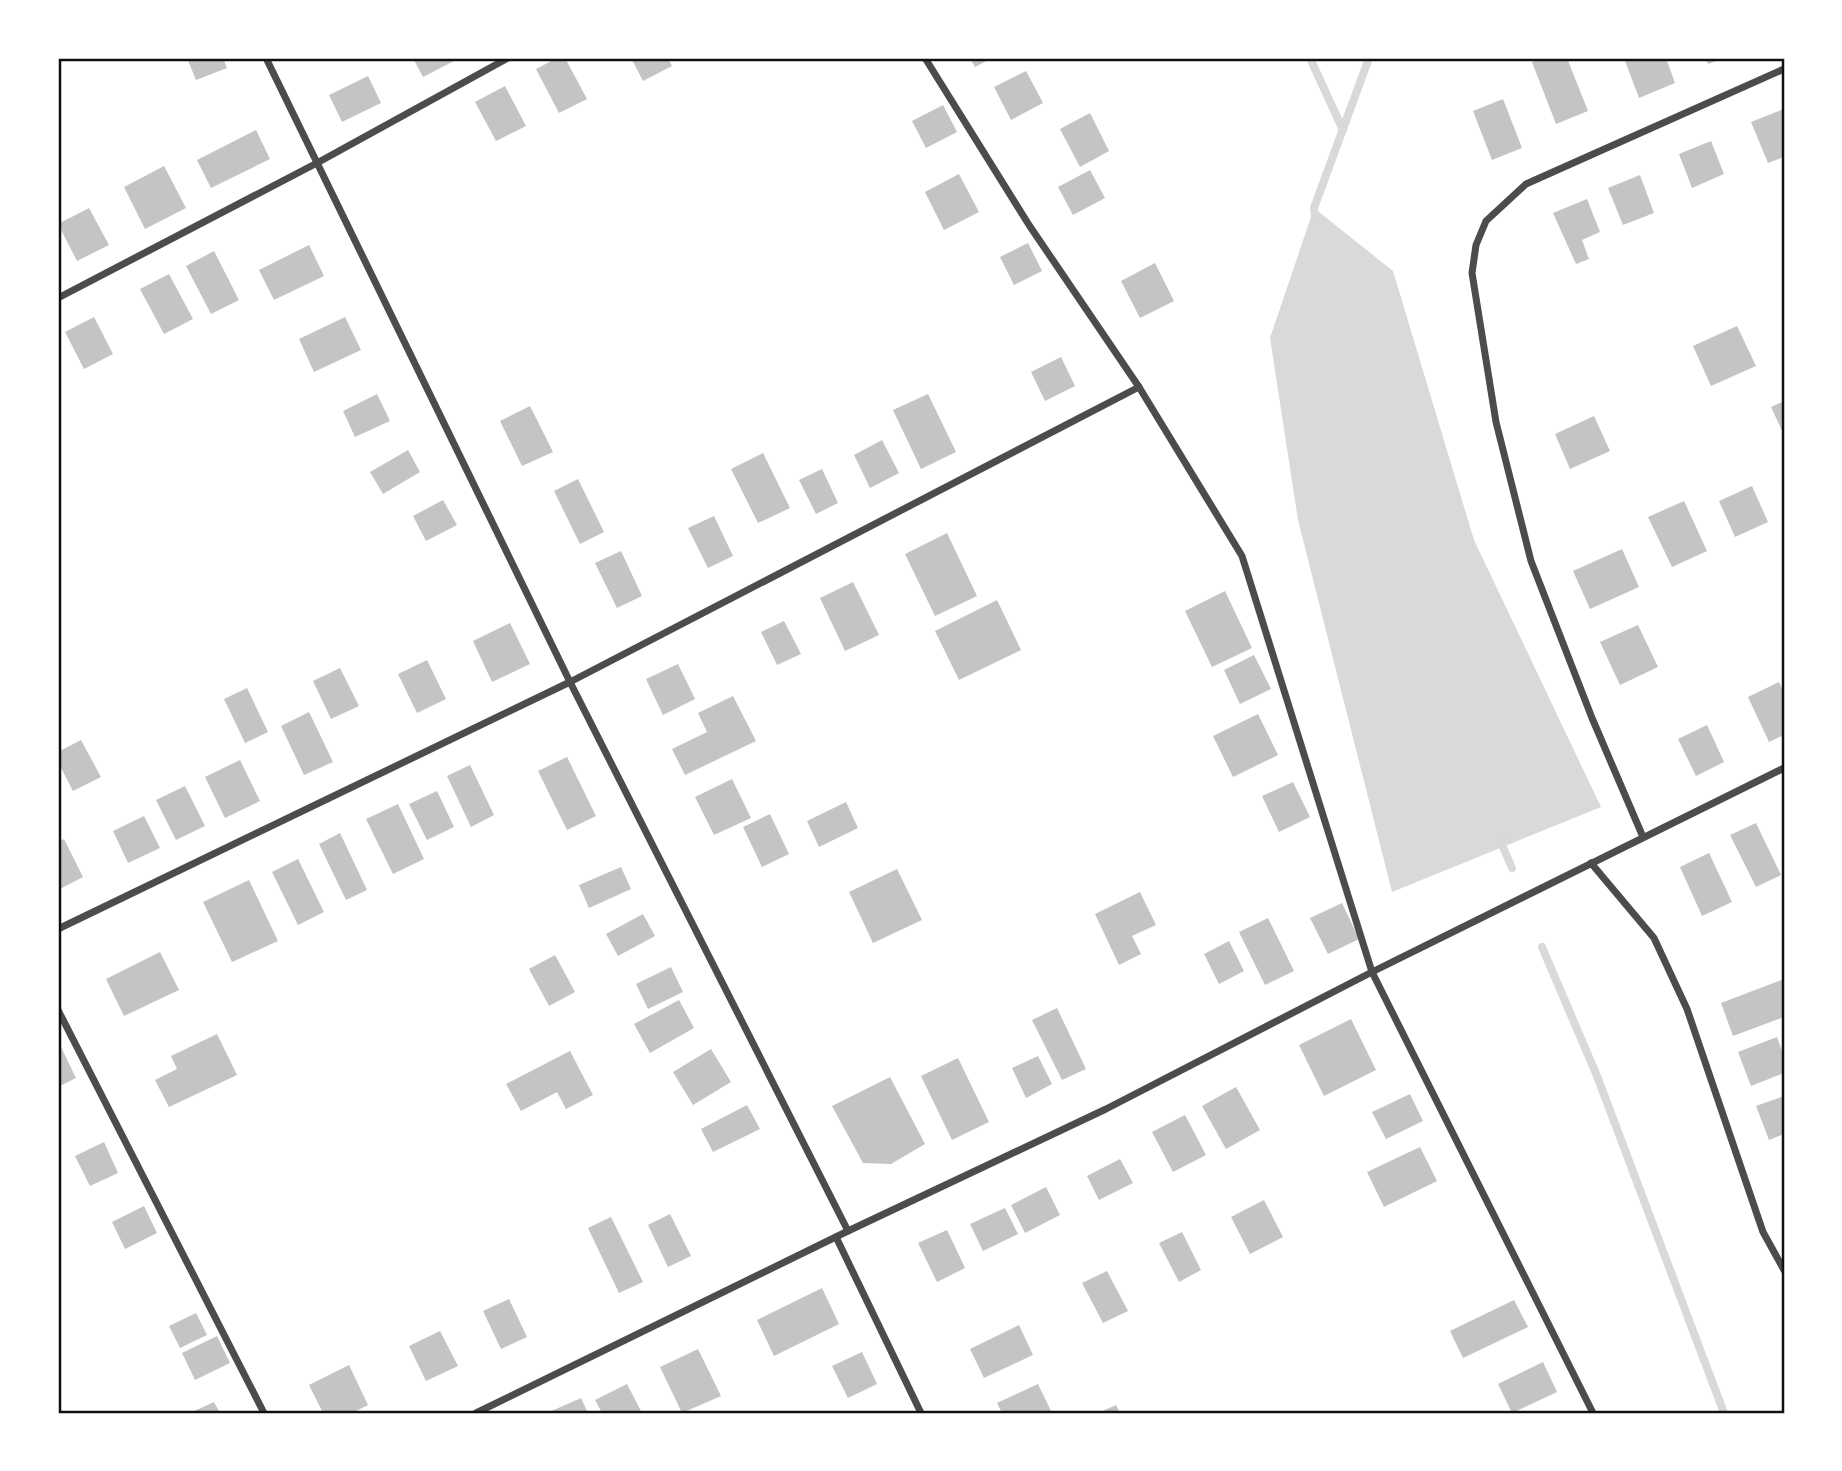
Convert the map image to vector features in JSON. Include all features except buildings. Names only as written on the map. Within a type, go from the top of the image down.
[{"type":"street","points":[[266,58],[570,682],[848,1231]]},
{"type":"street","points":[[58,298],[317,163],[508,58]]},
{"type":"street","points":[[925,58],[1028,225],[1139,387],[1242,556],[1372,972],[1593,1413]]},
{"type":"street","points":[[1643,837],[1592,718],[1531,561],[1496,422],[1472,273],[1476,245],[1486,221],[1526,184],[1784,69]]},
{"type":"street","points":[[58,929],[570,682],[1139,387]]},
{"type":"street","points":[[476,1413],[848,1231],[1106,1109],[1372,972],[1784,768]]},
{"type":"street","points":[[1591,863],[1654,938],[1687,1009],[1763,1231],[1784,1270]]},
{"type":"street","points":[[58,1010],[264,1413]]},
{"type":"street","points":[[836,1237],[921,1413]]},
{"type":"shaded area","points":[[1314,208],[1393,271],[1474,540],[1601,807],[1392,892],[1298,520],[1270,338]]},
{"type":"waterway","points":[[1310,58],[1343,130]]},
{"type":"waterway","points":[[1315,217],[1314,208],[1369,58]]},
{"type":"waterway","points":[[1500,840],[1512,868]]},
{"type":"waterway","points":[[1542,947],[1597,1076],[1724,1413]]}]
